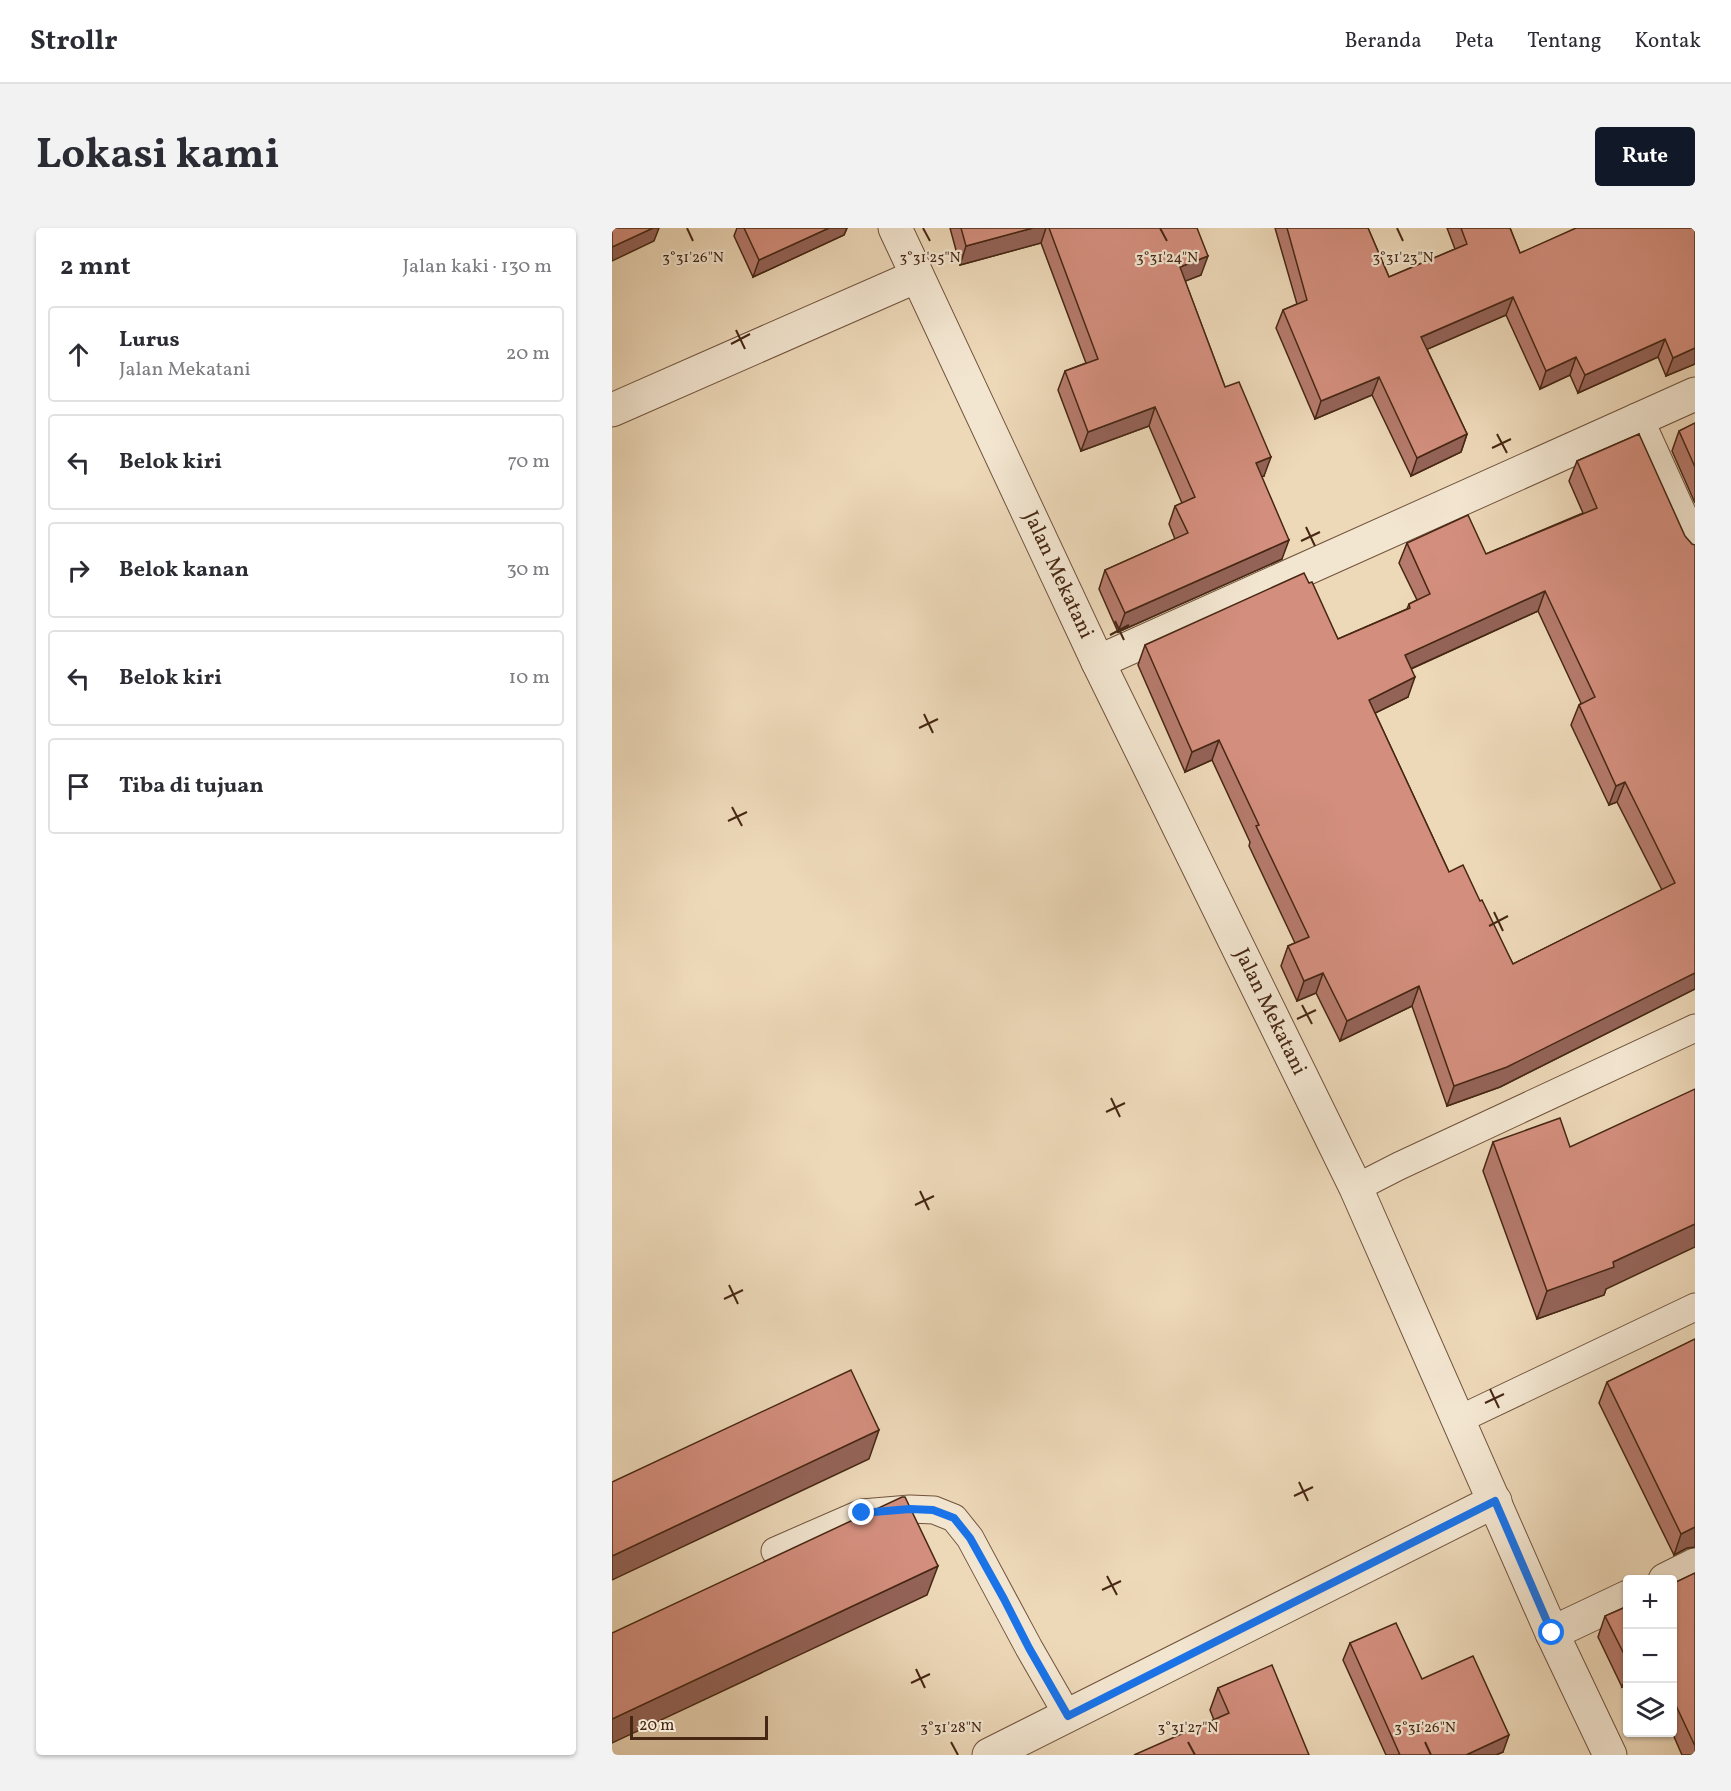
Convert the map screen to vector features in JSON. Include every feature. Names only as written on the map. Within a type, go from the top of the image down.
[{"type":"street","name":"Jalan Mekatani","points":[[906,231],[917,276],[1098,662],[1356,1188],[1552,1633],[1610,1755]]},
{"type":"street","points":[[612,410],[917,276]]},
{"type":"street","points":[[1098,662],[1695,394]]},
{"type":"street","points":[[1637,420],[1695,548]]},
{"type":"street","points":[[989,1755],[1495,1501]]},
{"type":"street","points":[[1676,1575],[1695,1566]]},
{"type":"street","points":[[1552,1633],[1623,1599]]},
{"type":"lane","points":[[1356,1188],[1695,1028]]},
{"type":"lane","points":[[1458,1420],[1695,1307]]},
{"type":"lane","points":[[775,1551],[862,1513],[910,1509],[933,1510],[954,1518],[970,1538],[1068,1716]]},
{"type":"building","points":[[612,228],[653,228],[612,247]]},
{"type":"building","points":[[744,228],[829,228],[759,260]]},
{"type":"building","points":[[961,228],[1033,228],[966,246]]},
{"type":"building","points":[[1049,228],[1197,228],[1208,256],[1180,267],[1225,387],[1239,382],[1271,457],[1256,463],[1289,540],[1125,613],[1105,570],[1188,533],[1175,506],[1195,497],[1155,407],[1088,432],[1065,371],[1098,359]]},
{"type":"building","points":[[1287,228],[1368,228],[1389,277],[1467,244],[1461,228],[1510,228],[1520,253],[1576,228],[1695,228],[1695,348],[1673,358],[1665,339],[1585,375],[1576,357],[1546,371],[1513,297],[1421,337],[1467,434],[1417,458],[1379,377],[1321,401],[1283,310],[1307,300]]},
{"type":"building","points":[[1695,423],[1695,467],[1679,431]]},
{"type":"building","points":[[1639,434],[1685,536],[1695,545],[1695,973],[1507,1067],[1454,1086],[1419,986],[1347,1021],[1323,973],[1304,981],[1288,946],[1309,937],[1256,826],[1259,825],[1219,740],[1192,752],[1145,645],[1304,573],[1309,583],[1312,582],[1338,639],[1410,608],[1409,604],[1430,594],[1407,543],[1468,515],[1486,554],[1597,508],[1577,461]],"holes":[[[1545,591],[1595,697],[1579,705],[1616,786],[1625,782],[1675,883],[1513,964],[1463,865],[1449,872],[1369,700],[1415,677],[1405,655]]]},
{"type":"building","points":[[1695,1089],[1695,1224],[1613,1262],[1614,1267],[1547,1291],[1493,1142],[1560,1118],[1570,1147]]},
{"type":"building","points":[[1695,1339],[1695,1527],[1681,1534],[1607,1382]]},
{"type":"building","points":[[851,1370],[879,1430],[612,1556],[612,1482]]},
{"type":"building","points":[[905,1497],[938,1566],[612,1719],[612,1633]]},
{"type":"building","points":[[1695,1573],[1695,1746],[1677,1708],[1677,1582]]},
{"type":"building","points":[[1623,1608],[1623,1652],[1605,1616]]},
{"type":"building","points":[[1396,1623],[1422,1679],[1473,1656],[1509,1735],[1466,1755],[1400,1755],[1350,1643]]},
{"type":"building","points":[[1272,1665],[1309,1755],[1134,1755],[1229,1713],[1218,1688]]},
{"type":"route","points":[[862,1513],[910,1509],[933,1510],[954,1518],[970,1538],[1068,1716],[1495,1501],[1552,1633]]}]
